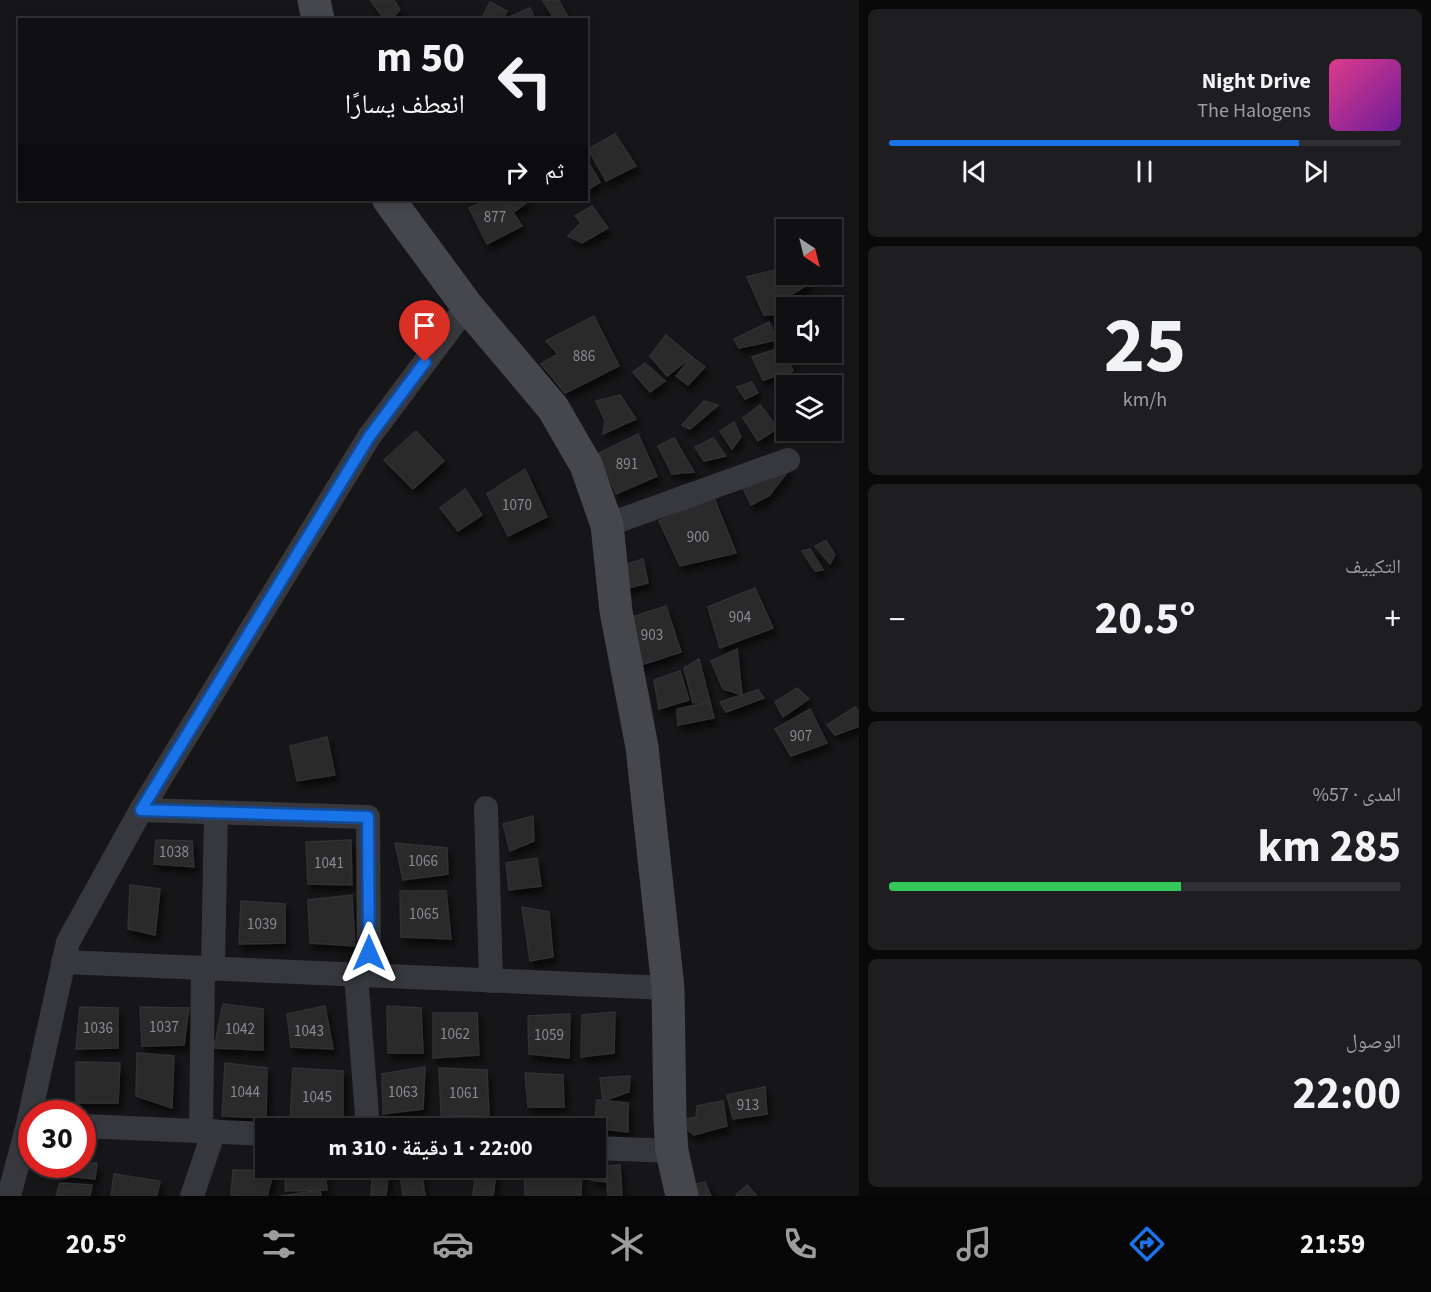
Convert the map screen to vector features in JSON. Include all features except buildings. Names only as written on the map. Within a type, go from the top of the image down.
[{"type":"street","points":[[314,0],[318,18]]},
{"type":"street","points":[[390,201],[467,306],[553,408],[586,465],[607,525],[616,611],[642,747],[669,988],[672,1151],[682,1196]]},
{"type":"street","points":[[35,1100],[68,942],[141,810],[369,437],[467,306]]},
{"type":"street","points":[[607,525],[788,460]]},
{"type":"street","points":[[486,808],[491,981]]},
{"type":"street","points":[[141,810],[368,817],[363,975],[368,1118]]},
{"type":"street","points":[[192,1196],[207,1131],[208,968],[216,813]]},
{"type":"street","points":[[63,962],[669,988]]},
{"type":"street","points":[[96,1127],[255,1133]]},
{"type":"street","points":[[606,1148],[672,1151]]},
{"type":"street","points":[[9,1196],[18,1165]]},
{"type":"route","points":[[369,953],[368,817],[141,810],[369,437],[425,362]]}]
